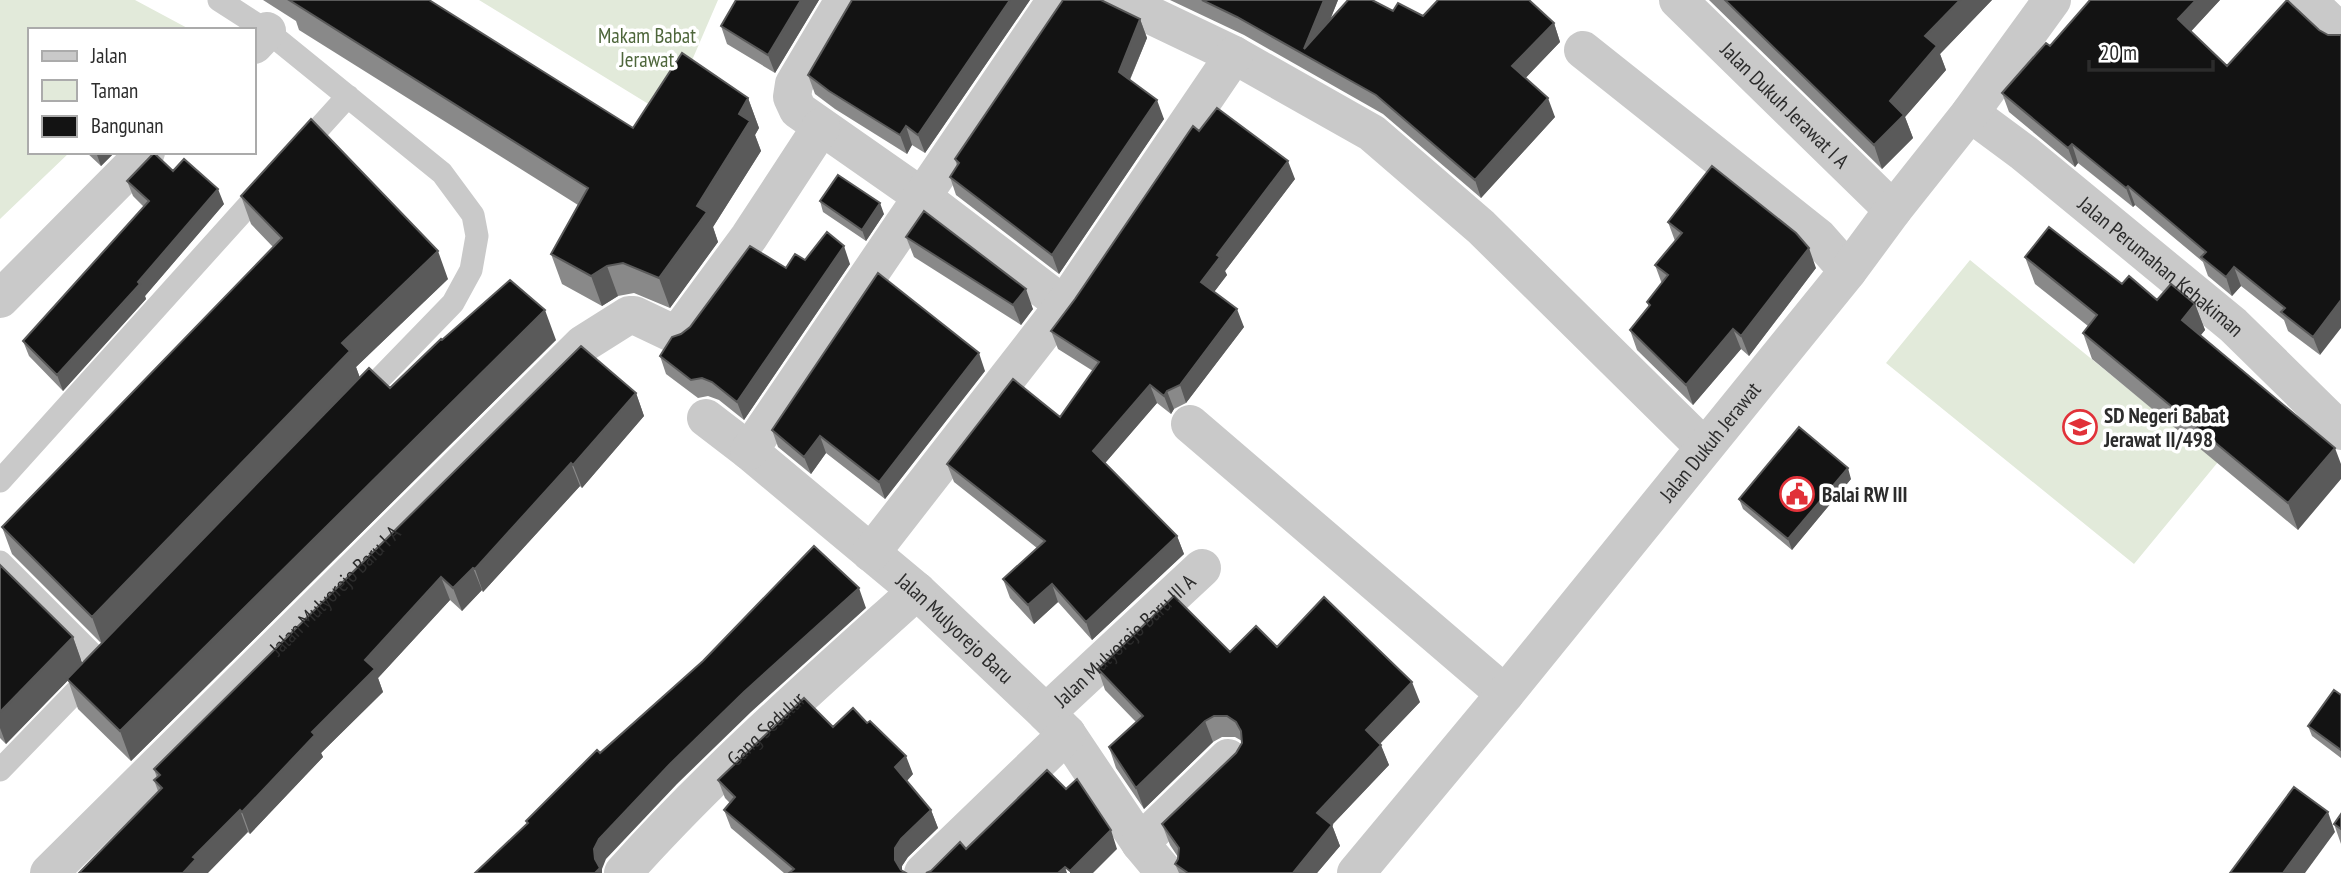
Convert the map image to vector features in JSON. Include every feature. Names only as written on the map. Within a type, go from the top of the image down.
[{"type":"street","points":[[845,0],[793,90],[792,97],[798,110],[921,196],[1064,304]]},
{"type":"street","points":[[749,451],[1056,0]]},
{"type":"street","points":[[1119,0],[1234,54],[1372,133],[1481,227],[1704,447]]},
{"type":"street","name":"Jalan Dukuh Jerawat I A","points":[[1678,0],[1893,210]]},
{"type":"street","name":"Jalan Dukuh Jerawat","points":[[1356,873],[1848,271],[1970,113],[2052,0]]},
{"type":"street","points":[[2307,0],[2341,33]]},
{"type":"street","points":[[1583,50],[1818,237],[1848,271]]},
{"type":"street","points":[[871,553],[1064,304],[1234,54]]},
{"type":"street","name":"Jalan Perumahan Kehakiman","points":[[1970,113],[2024,153],[2233,325],[2341,431]]},
{"type":"street","name":"Jalan Mulyorejo Baru I A","points":[[49,873],[583,344],[629,315],[635,315],[674,334],[679,332],[749,237],[821,127]]},
{"type":"street","points":[[0,299],[144,154]]},
{"type":"street","name":"Jalan Mulyorejo Baru","points":[[706,418],[917,591],[1057,724],[1140,843],[1165,873]]},
{"type":"street","points":[[1190,425],[1505,694]]},
{"type":"street","name":"Jalan Mulyorejo Baru III A","points":[[923,873],[1202,568]]},
{"type":"street","name":"Gang Sedulur","points":[[622,873],[672,818],[776,718],[917,591]]},
{"type":"street","points":[[1140,843],[1228,758]]},
{"type":"lane","points":[[219,0],[250,28]]},
{"type":"lane","points":[[261,38],[348,96],[442,173],[473,215],[477,236],[471,270],[453,303],[346,413]]},
{"type":"lane","points":[[0,481],[348,96]]},
{"type":"lane","points":[[0,562],[102,664]]},
{"type":"lane","points":[[0,770],[122,644]]},
{"type":"green space","points":[[0,0],[135,0],[187,28],[28,28],[28,154],[68,154],[0,219]]},
{"type":"green space","name":"Makam Babat Jerawat","points":[[479,0],[718,0],[668,116]]},
{"type":"green space","points":[[1970,260],[2218,462],[2134,564],[1886,363]]},
{"type":"building","points":[[289,0],[429,0],[633,128],[682,53],[748,98],[739,114],[750,121],[697,206],[707,212],[659,278],[623,263],[607,266],[591,276],[551,254],[588,188]]},
{"type":"building","points":[[736,0],[801,0],[768,55],[721,26]]},
{"type":"building","points":[[852,0],[1010,0],[918,135],[906,126],[900,135],[808,75]]},
{"type":"building","points":[[1063,0],[1101,0],[1140,19],[1119,72],[1157,100],[1052,255],[950,177],[959,163],[955,159]]},
{"type":"building","points":[[1202,0],[1324,0],[1304,49],[1348,0],[1372,0],[1393,11],[1398,3],[1423,16],[1438,0],[1529,0],[1554,23],[1512,66],[1548,98],[1475,180],[1376,95]]},
{"type":"building","points":[[1725,0],[1960,0],[1925,36],[1937,46],[1890,101],[1904,115],[1874,145]]},
{"type":"building","points":[[2090,0],[2196,0],[2178,19],[2227,66],[2287,0],[2319,30],[2328,35],[2341,35],[2341,300],[2313,337],[2281,312],[2285,308],[2234,267],[2226,277],[2201,257],[2206,252],[2128,186],[2126,188],[2072,144],[2068,148],[2002,93],[2046,43],[2050,46]]},
{"type":"building","points":[[1217,108],[1288,161],[1217,255],[1220,257],[1201,282],[1237,309],[1180,385],[1167,391],[1164,396],[1150,385],[1093,451],[1177,536],[1086,622],[1052,584],[1028,605],[1003,579],[1045,541],[947,464],[1013,379],[1060,417],[1099,362],[1051,331],[1193,126],[1199,131]]},
{"type":"building","points":[[311,119],[438,251],[342,343],[350,351],[92,617],[2,527],[282,238],[241,196]]},
{"type":"building","points":[[155,154],[173,171],[184,159],[218,189],[138,282],[140,284],[57,375],[23,341],[149,201],[127,181]]},
{"type":"building","points":[[1712,166],[1796,233],[1809,248],[1741,336],[1733,329],[1686,385],[1630,330],[1650,305],[1647,302],[1668,275],[1655,265],[1682,233],[1668,222]]},
{"type":"building","points":[[838,175],[880,203],[862,230],[820,201]]},
{"type":"building","points":[[924,211],[1026,289],[1013,305],[906,237]]},
{"type":"building","points":[[2049,227],[2122,284],[2129,276],[2157,300],[2171,284],[2195,304],[2182,320],[2335,448],[2288,503],[2083,333],[2097,315],[2025,257]]},
{"type":"building","points":[[827,232],[844,246],[737,402],[712,382],[702,378],[691,380],[660,356],[672,337],[690,327],[750,246],[786,268],[795,254],[805,260]]},
{"type":"building","points":[[878,273],[979,353],[879,482],[820,436],[804,457],[772,430]]},
{"type":"building","points":[[510,280],[545,310],[120,731],[67,679],[369,368],[390,388],[441,339]]},
{"type":"building","points":[[581,346],[636,393],[573,465],[571,463],[475,569],[453,588],[441,577],[365,660],[375,669],[312,732],[315,735],[242,812],[240,810],[193,857],[196,859],[183,873],[79,873],[162,788],[154,780],[160,775],[154,769]]},
{"type":"building","name":"Balai RW III","points":[[1799,427],[1848,468],[1788,539],[1739,499]]},
{"type":"building","points":[[814,546],[859,588],[744,692],[670,764],[599,839],[594,849],[600,868],[595,873],[475,873],[528,823],[526,821],[597,750],[600,753],[703,661]]},
{"type":"building","points":[[0,565],[73,637],[0,712]]},
{"type":"building","points":[[1174,596],[1230,652],[1256,626],[1277,647],[1324,597],[1412,682],[1366,730],[1381,745],[1317,813],[1332,825],[1293,873],[1188,873],[1175,864],[1179,848],[1162,824],[1236,753],[1242,743],[1241,731],[1236,722],[1227,716],[1214,716],[1205,721],[1136,788],[1109,747],[1143,716],[1098,669]]},
{"type":"building","points":[[2334,690],[2341,695],[2341,750],[2308,726]]},
{"type":"building","points":[[804,698],[833,727],[853,708],[906,756],[895,767],[931,810],[895,848],[895,860],[906,873],[789,873],[794,869],[724,810],[735,797],[718,780]]},
{"type":"building","points":[[1047,770],[1066,789],[1077,779],[1111,830],[1070,871],[1065,867],[1058,873],[926,873],[960,842],[966,849]]},
{"type":"building","points":[[2294,787],[2328,812],[2283,873],[2230,873]]},
{"type":"building","points":[[2341,814],[2341,829],[2334,824]]},
{"type":"place","name":"SD Negeri Babat Jerawat II/498","points":[[2080,427]]},
{"type":"place","name":"Balai RW III","points":[[1797,494]]}]
